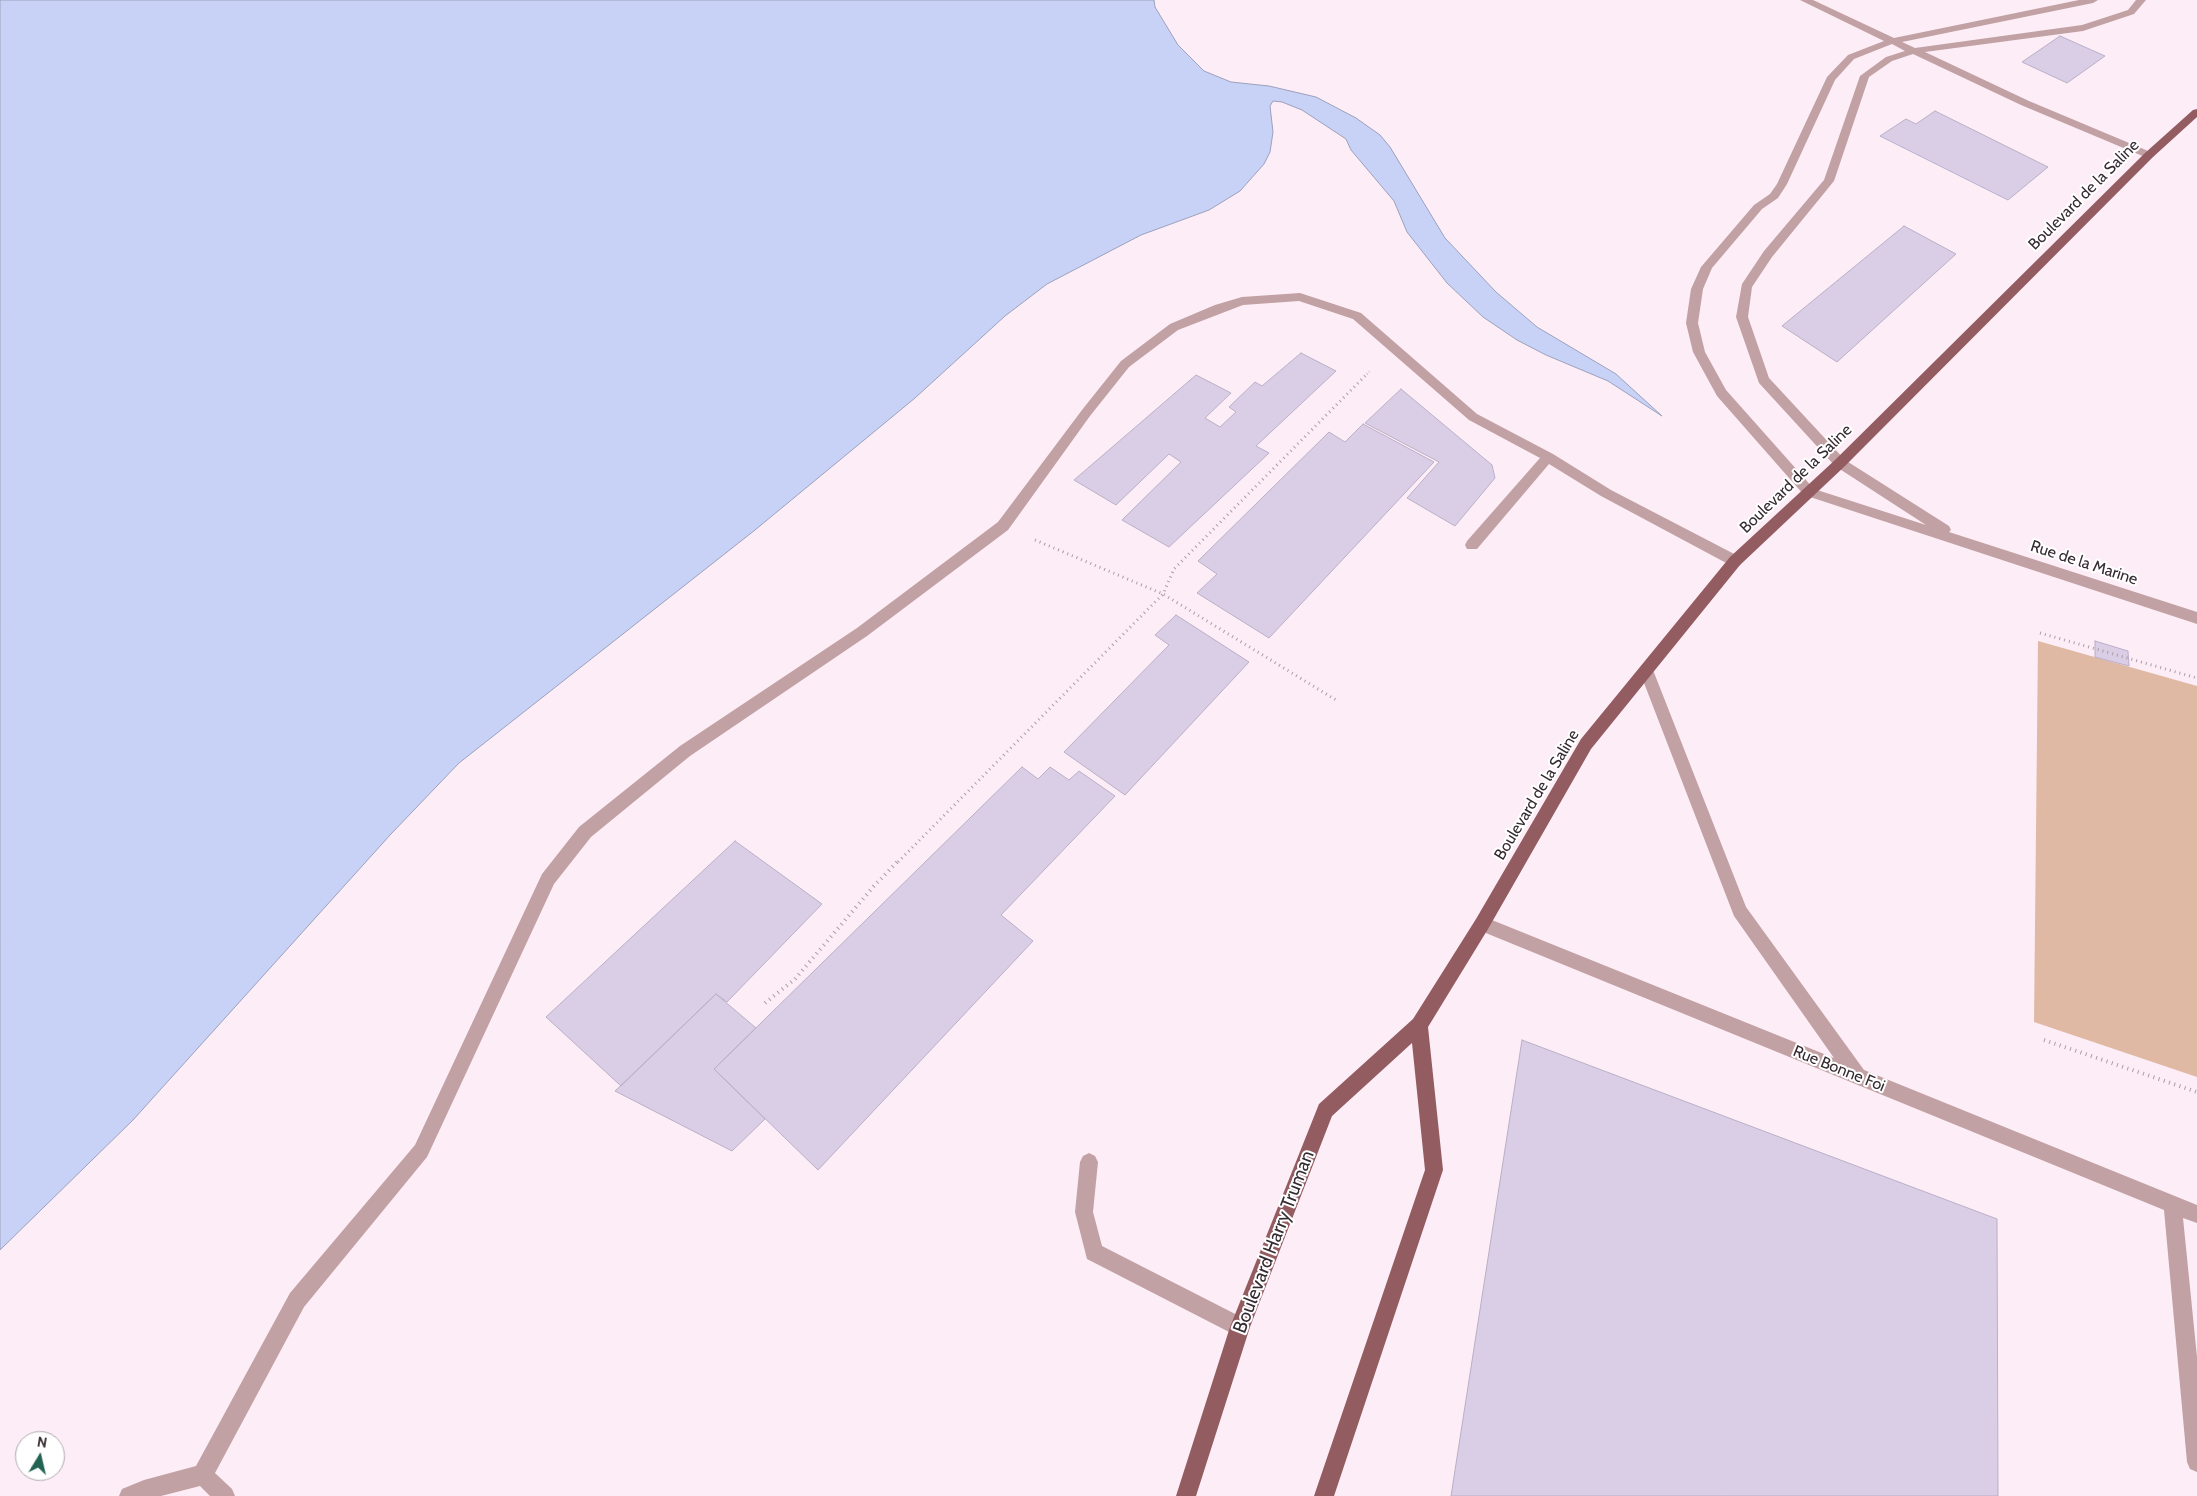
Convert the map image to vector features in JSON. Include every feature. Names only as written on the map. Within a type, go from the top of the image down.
[{"type":"main road","name":"Boulevard de la Saline","points":[[1482,924],[1586,744],[1735,562],[1840,462],[2149,155],[2197,112]]},
{"type":"main road","name":"Boulevard Harry Truman","points":[[1186,1496],[1240,1326],[1325,1110],[1419,1025],[1482,924]]},
{"type":"main road","points":[[1324,1496],[1434,1170],[1419,1025]]},
{"type":"street","points":[[1806,0],[2025,103],[2149,155]]},
{"type":"street","points":[[1809,492],[1721,393],[1699,352],[1692,323],[1697,289],[1707,266],[1758,207],[1774,196],[1782,184],[1831,79],[1851,57],[1892,41],[2093,0]]},
{"type":"street","name":"Rue de la Marine","points":[[1960,541],[1840,462],[1763,380],[1742,317],[1746,287],[1768,254],[1828,181],[1865,76],[1889,59],[1914,51],[2083,28],[2131,12],[2141,0]]},
{"type":"street","points":[[129,1496],[144,1490],[203,1475],[297,1300],[422,1152],[548,880],[585,832],[685,751],[862,632],[1003,526],[1086,413],[1125,364],[1174,327],[1219,308],[1242,301],[1300,297],[1357,316],[1473,417],[1548,457],[1606,493],[1735,562]]},
{"type":"street","points":[[1472,545],[1548,457]]},
{"type":"street","name":"Rue de la Marine","points":[[1809,492],[2197,618]]},
{"type":"street","points":[[1646,670],[1740,910],[1858,1077]]},
{"type":"street","name":"Rue Bonne Foi","points":[[1482,924],[2197,1214]]},
{"type":"street","points":[[1089,1162],[1084,1212],[1094,1252],[1176,1296],[1197,1304],[1240,1326]]},
{"type":"street","points":[[2174,1206],[2197,1462]]},
{"type":"street","points":[[203,1475],[225,1496]]},
{"type":"path","points":[[765,1003],[795,979],[874,886],[1163,594],[1174,570],[1393,348]]},
{"type":"path","points":[[1003,526],[1163,594],[1336,700]]},
{"type":"path","points":[[2040,633],[2197,678]]},
{"type":"path","points":[[2044,1040],[2197,1092]]},
{"type":"shaded area","points":[[2038,641],[2197,686],[2197,1077],[2034,1022]]},
{"type":"water","points":[[0,0],[1154,0],[1155,7],[1178,45],[1204,71],[1231,82],[1269,86],[1316,97],[1356,118],[1380,135],[1390,147],[1445,238],[1496,292],[1537,327],[1616,374],[1662,416],[1608,381],[1546,355],[1517,340],[1483,317],[1447,283],[1407,232],[1394,201],[1351,150],[1346,139],[1302,110],[1282,102],[1273,101],[1270,106],[1273,132],[1270,152],[1264,164],[1240,191],[1209,210],[1141,235],[1047,284],[1005,316],[915,398],[755,530],[459,763],[391,834],[133,1120],[0,1250]]},
{"type":"building","points":[[2060,36],[2105,56],[2067,83],[2022,62]]},
{"type":"building","points":[[1935,111],[2048,167],[2008,200],[1880,136],[1906,119],[1916,124]]},
{"type":"building","points":[[1904,226],[1956,254],[1837,362],[1782,326]]},
{"type":"building","points":[[1301,353],[1336,371],[1256,446],[1269,453],[1169,547],[1122,520],[1181,462],[1169,454],[1116,505],[1074,480],[1196,375],[1231,393],[1205,418],[1220,427],[1236,412],[1229,407],[1255,382],[1262,386]]},
{"type":"building","points":[[1401,389],[1492,465],[1495,478],[1455,526],[1407,498],[1439,462],[1365,423]]},
{"type":"building","points":[[1363,424],[1434,462],[1269,638],[1197,593],[1217,574],[1198,561],[1329,432],[1345,442]]},
{"type":"building","points":[[1176,615],[1249,662],[1125,795],[1064,752],[1169,645],[1155,635]]},
{"type":"building","points":[[2095,641],[2128,651],[2129,666],[2095,657]]},
{"type":"building","points":[[1022,767],[1038,779],[1050,767],[1069,780],[1079,771],[1115,796],[1001,915],[1033,941],[818,1170],[714,1069]]},
{"type":"building","points":[[735,841],[822,904],[727,1002],[716,994],[621,1086],[546,1017]]},
{"type":"building","points":[[716,994],[756,1028],[714,1069],[765,1119],[732,1151],[615,1091]]},
{"type":"building","points":[[1522,1040],[1997,1219],[1998,1496],[1451,1496]]}]
